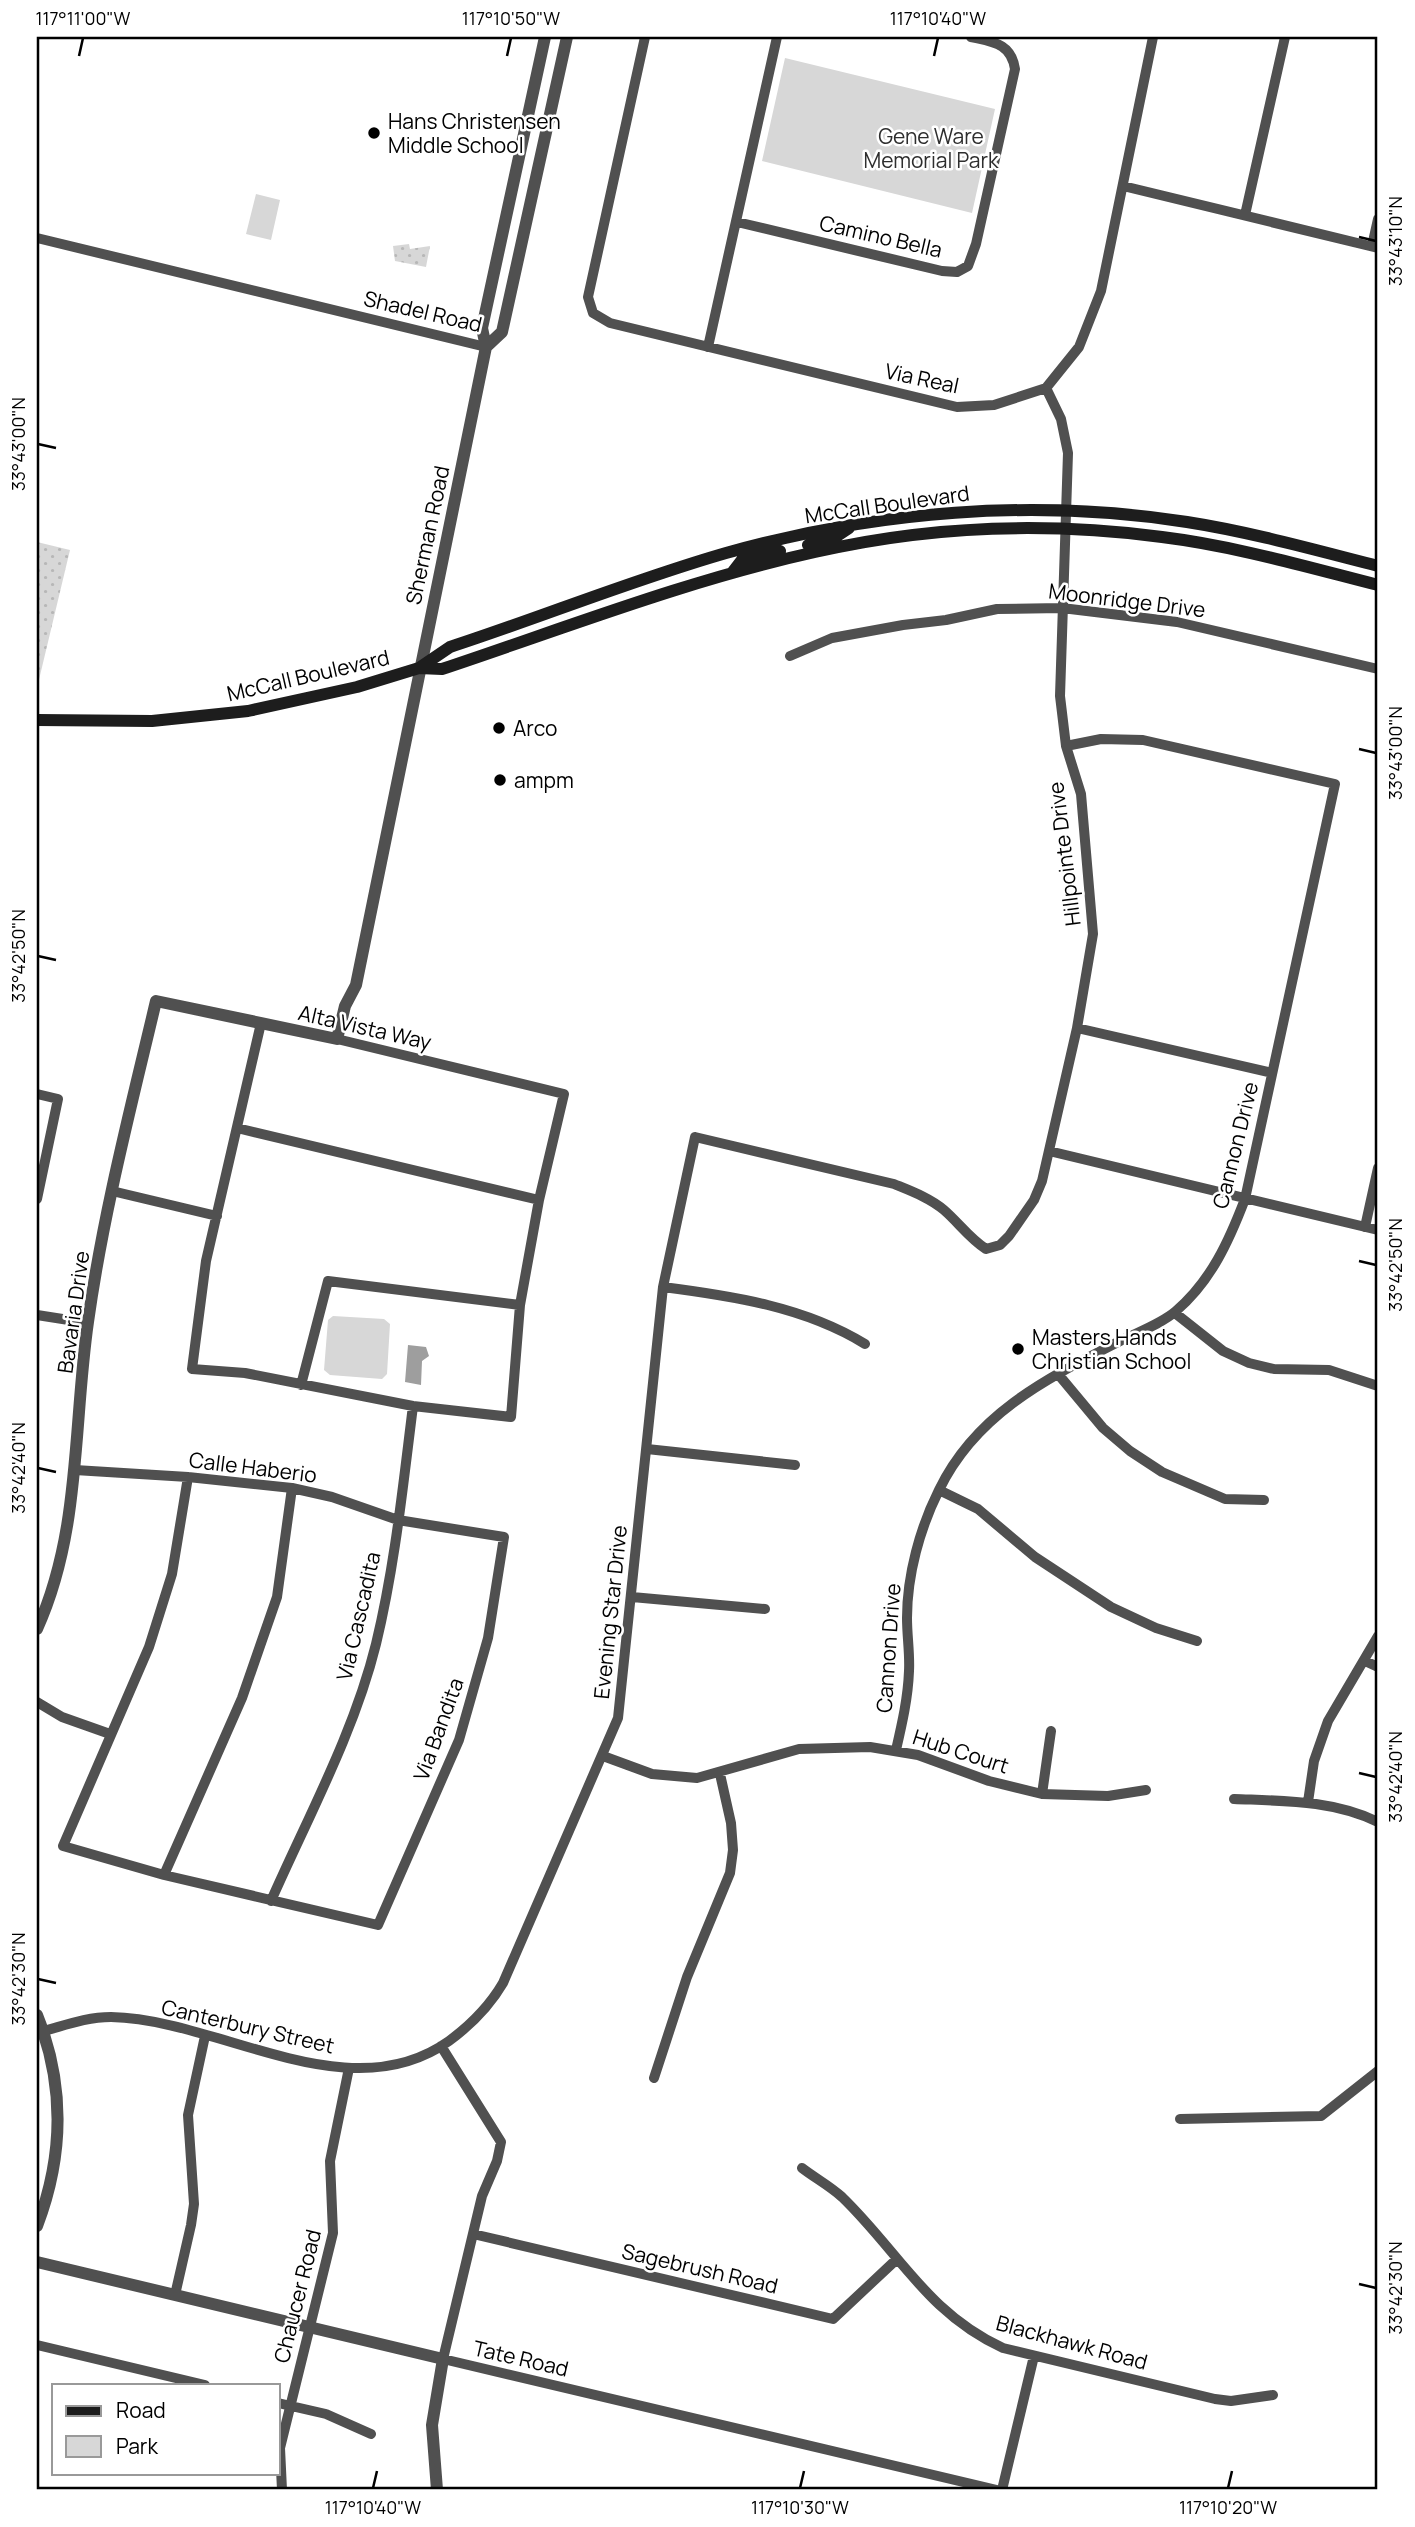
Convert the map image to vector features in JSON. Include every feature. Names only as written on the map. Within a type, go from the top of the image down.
[{"type":"main road","name":"McCall Boulevard","points":[[37,720],[152,721],[248,711],[357,687],[419,668],[450,647],[694,562],[763,543],[857,524],[977,511],[1066,511],[1190,523],[1378,565]]},
{"type":"main road","points":[[731,573],[742,560],[831,540],[857,524]]},
{"type":"main road","name":"McCall Boulevard","points":[[419,668],[442,669],[731,573],[817,551],[943,531],[1066,529],[1193,542],[1378,585]]},
{"type":"street","name":"Sherman Road","points":[[337,1039],[362,962],[419,668],[486,347],[482,328],[545,37]]},
{"type":"street","name":"Shadel Road","points":[[37,238],[486,347],[502,332],[567,37]]},
{"type":"street","name":"Via Real","points":[[645,37],[588,297],[593,313],[610,323],[957,407],[994,405],[1046,388]]},
{"type":"street","points":[[708,347],[777,37]]},
{"type":"street","name":"Camino Bella","points":[[737,222],[942,271],[957,272],[968,266],[976,244],[1015,69],[1013,55],[1002,44],[971,37]]},
{"type":"street","points":[[1046,388],[1080,347],[1101,291],[1153,37]]},
{"type":"street","points":[[1245,215],[1285,37]]},
{"type":"street","points":[[1123,186],[1375,247],[1378,219]]},
{"type":"street","name":"Hillpointe Drive","points":[[986,1249],[999,1245],[1009,1236],[1034,1200],[1049,1152],[1077,1028],[1093,934],[1081,794],[1066,746],[1060,696],[1068,453],[1061,419],[1046,388]]},
{"type":"street","name":"Moonridge Drive","points":[[790,656],[832,638],[903,625],[946,620],[997,609],[1062,608],[1177,622],[1378,669]]},
{"type":"street","name":"Cannon Drive","points":[[896,1750],[906,1708],[909,1669],[906,1616],[912,1574],[922,1533],[939,1490],[975,1435],[1028,1391],[1175,1313],[1215,1265],[1245,1199],[1335,784],[1143,740],[1101,739],[1066,746]]},
{"type":"street","name":"Alta Vista Way","points":[[156,1001],[337,1039],[564,1094],[539,1200]]},
{"type":"street","name":"Bavaria Drive","points":[[37,1629],[65,1545],[75,1470],[88,1323],[112,1191],[156,1001]]},
{"type":"street","points":[[237,1129],[539,1200],[520,1305],[512,1418],[413,1406],[245,1373],[192,1369],[201,1296],[217,1216],[261,1023]]},
{"type":"street","points":[[1077,1028],[1272,1073]]},
{"type":"street","points":[[37,1094],[58,1099],[37,1199]]},
{"type":"street","name":"Evening Star Drive","points":[[441,2046],[479,2017],[503,1983],[603,1756],[621,1699],[663,1287],[695,1137],[894,1184],[943,1209],[971,1240],[986,1249]]},
{"type":"street","points":[[1049,1152],[1378,1230]]},
{"type":"street","points":[[1365,1227],[1378,1168]]},
{"type":"street","points":[[112,1191],[217,1216]]},
{"type":"street","points":[[301,1385],[328,1281],[520,1305]]},
{"type":"street","points":[[663,1287],[713,1294],[808,1315],[836,1326],[865,1344]]},
{"type":"street","points":[[1175,1313],[1212,1344],[1249,1363],[1274,1369],[1329,1370],[1378,1386]]},
{"type":"street","points":[[37,1315],[88,1323]]},
{"type":"street","points":[[1058,1374],[1103,1428],[1130,1451],[1162,1472],[1225,1499],[1264,1500]]},
{"type":"street","name":"Via Cascadita","points":[[271,1901],[354,1714],[376,1644],[398,1520],[413,1406]]},
{"type":"street","points":[[647,1449],[795,1465]]},
{"type":"street","name":"Calle Haberio","points":[[75,1470],[188,1477],[292,1489],[332,1497],[398,1520],[504,1537]]},
{"type":"street","points":[[188,1477],[172,1574],[149,1647],[63,1846],[164,1875],[271,1901]]},
{"type":"street","points":[[164,1875],[242,1698],[277,1597],[292,1489]]},
{"type":"street","points":[[939,1490],[978,1509],[1035,1557],[1111,1607],[1156,1628],[1197,1641]]},
{"type":"street","name":"Via Bandita","points":[[271,1901],[378,1925],[459,1740],[488,1638],[504,1537]]},
{"type":"street","points":[[632,1597],[765,1609]]},
{"type":"street","points":[[1308,1802],[1320,1741],[1334,1710],[1378,1636]]},
{"type":"street","points":[[1365,1661],[1378,1667]]},
{"type":"street","points":[[37,1702],[62,1717],[110,1734]]},
{"type":"street","points":[[1042,1794],[1051,1731]]},
{"type":"street","name":"Hub Court","points":[[603,1756],[642,1771],[673,1777],[720,1774],[799,1749],[840,1745],[896,1750],[1017,1790],[1042,1794],[1108,1796],[1146,1790]]},
{"type":"street","points":[[654,2078],[687,1977],[730,1873],[733,1850],[731,1823],[720,1774]]},
{"type":"street","points":[[1234,1799],[1308,1802],[1350,1811],[1378,1822]]},
{"type":"street","points":[[37,2014],[55,2072],[58,2143],[46,2202],[37,2226]]},
{"type":"street","name":"Canterbury Street","points":[[44,2031],[84,2019],[133,2019],[349,2068],[378,2068],[401,2064],[441,2046]]},
{"type":"street","points":[[175,2295],[194,2204],[188,2115],[205,2036]]},
{"type":"street","points":[[437,2490],[432,2425],[443,2359],[473,2234],[501,2142],[441,2046]]},
{"type":"street","name":"Chaucer Road","points":[[282,2490],[280,2448],[333,2233],[330,2161],[349,2068]]},
{"type":"street","points":[[1180,2119],[1321,2116],[1378,2071]]},
{"type":"street","name":"Blackhawk Road","points":[[803,2168],[841,2196],[949,2316],[965,2328],[1003,2348],[1215,2399],[1273,2395]]},
{"type":"street","name":"Sagebrush Road","points":[[473,2234],[832,2319],[897,2259]]},
{"type":"street","name":"Tate Road","points":[[37,2262],[996,2490]]},
{"type":"street","points":[[37,2345],[201,2384]]},
{"type":"street","points":[[1002,2490],[1034,2356]]},
{"type":"street","points":[[153,2384],[156,2374]]},
{"type":"street","points":[[280,2404],[326,2414],[371,2434]]},
{"type":"green space","name":"Gene Ware Memorial Park","points":[[785,58],[995,109],[972,213],[762,161]]},
{"type":"green space","points":[[256,194],[280,200],[271,240],[246,234]]},
{"type":"green space","points":[[409,244],[410,249],[430,246],[426,267],[395,261],[393,246]]},
{"type":"green space","points":[[37,542],[70,550],[37,688]]},
{"type":"green space","points":[[333,1316],[384,1319],[390,1324],[387,1374],[382,1379],[330,1375],[324,1370],[328,1320]]},
{"type":"shaded area","points":[[408,1345],[426,1347],[429,1356],[422,1361],[421,1385],[405,1382]]},
{"type":"place","name":"Hans Christensen Middle School","points":[[374,133]]},
{"type":"place","name":"Arco","points":[[499,728]]},
{"type":"place","name":"ampm","points":[[500,780]]},
{"type":"place","name":"Masters Hands Christian School","points":[[1018,1349]]}]
